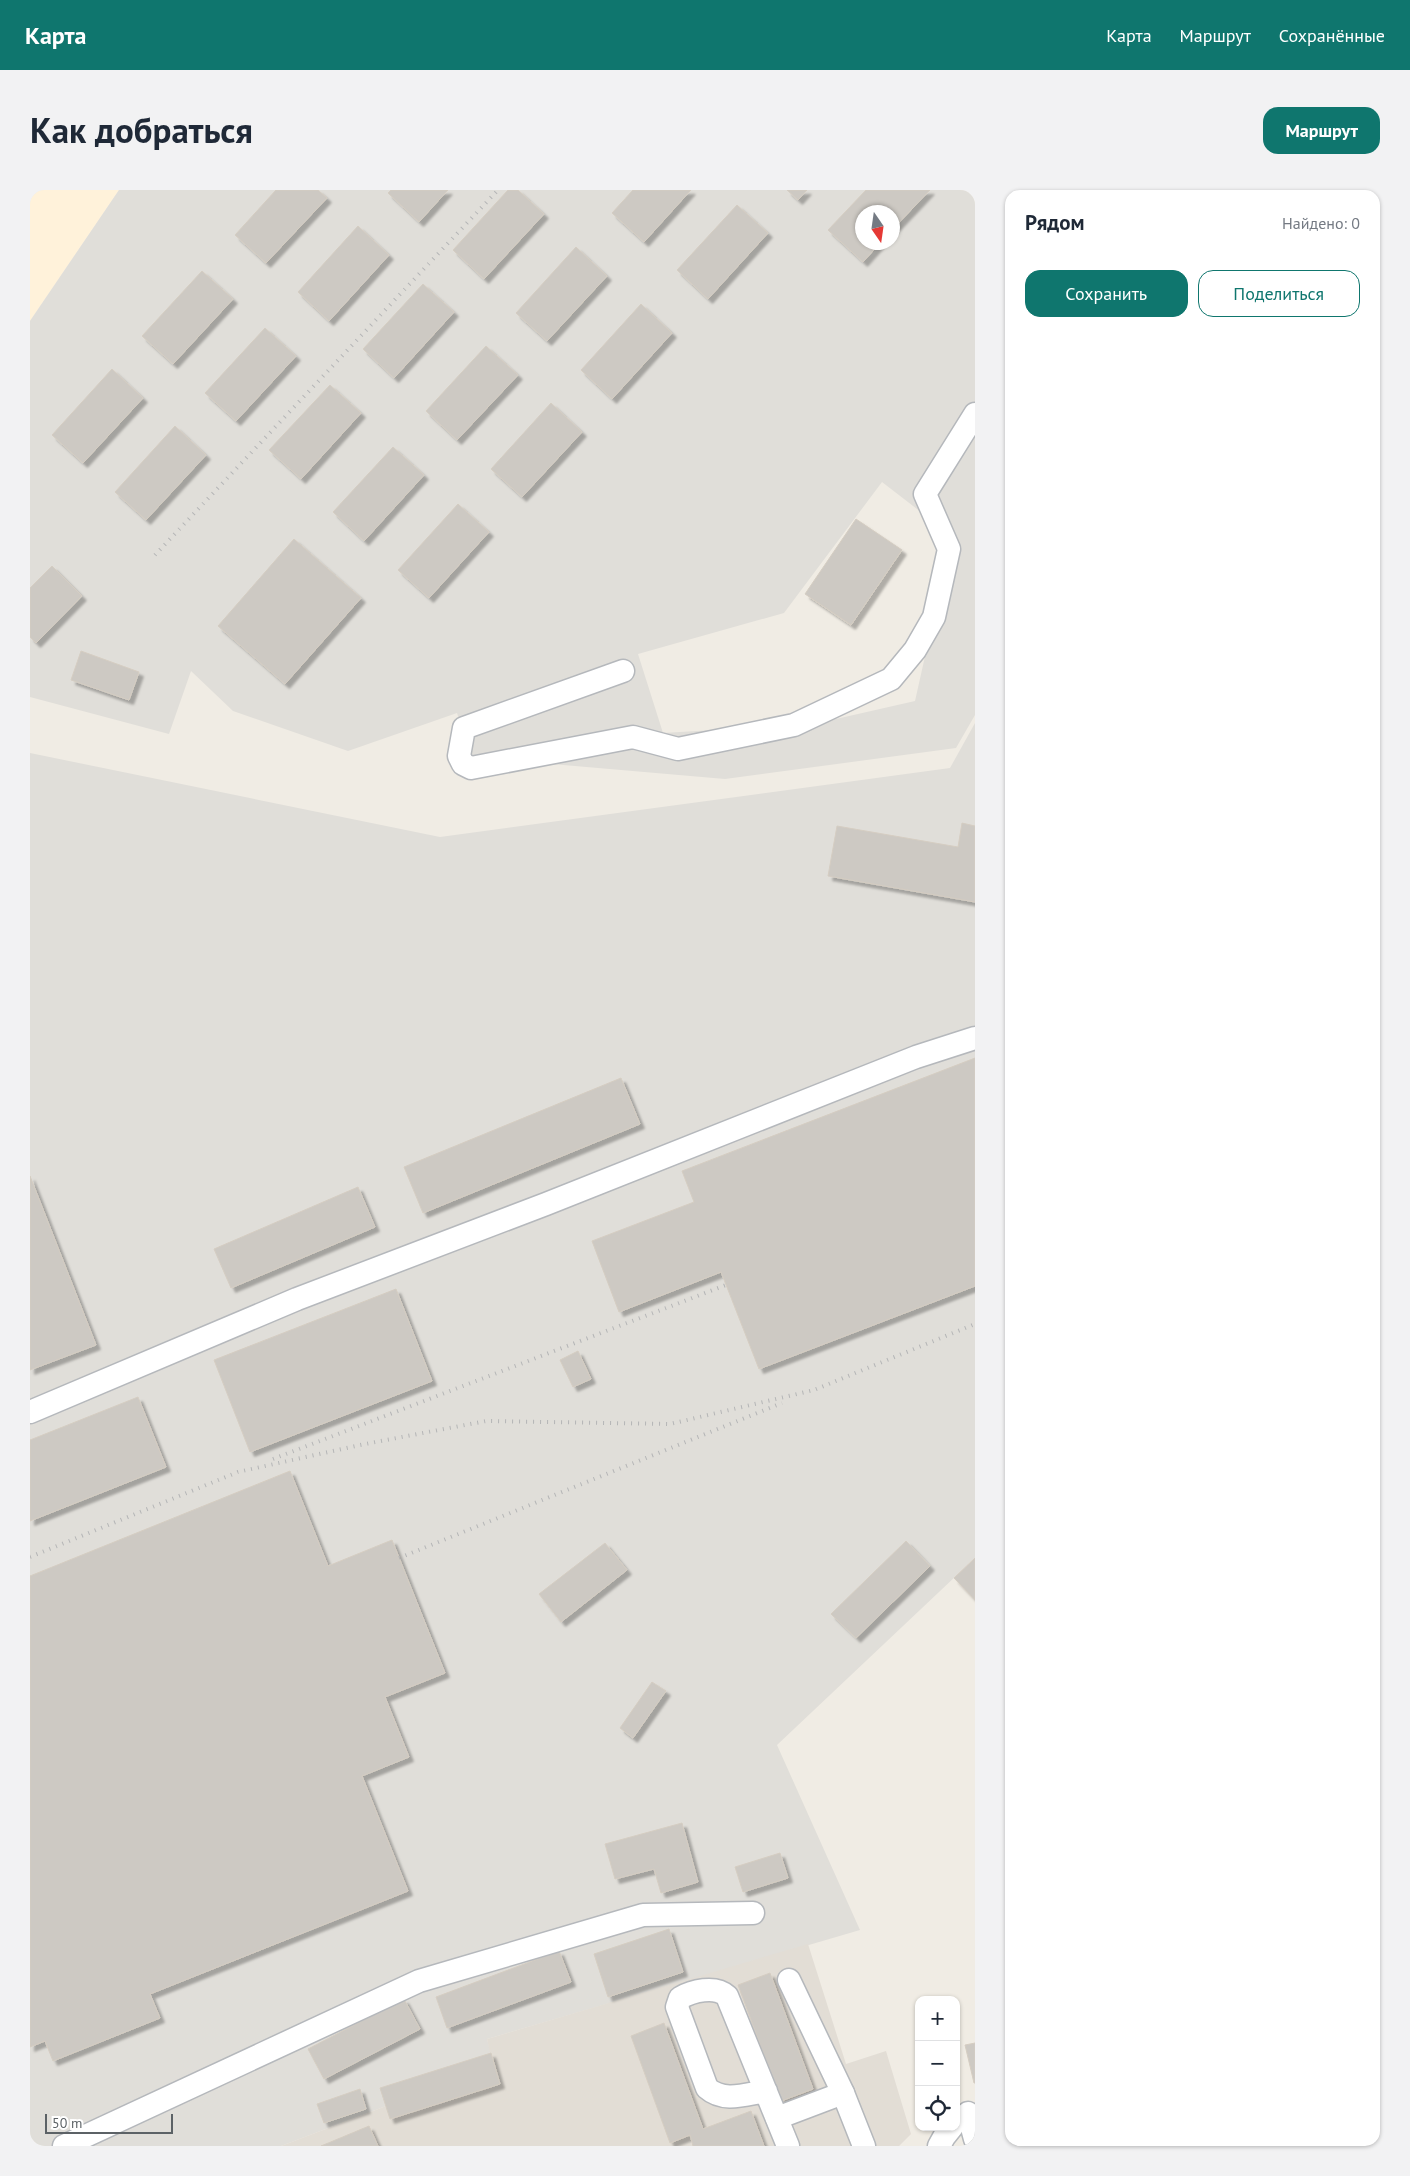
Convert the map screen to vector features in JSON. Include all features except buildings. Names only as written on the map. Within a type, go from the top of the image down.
[{"type":"street","points":[[623,671],[464,728],[459,756],[463,764],[471,768],[633,737],[678,749],[794,725],[891,679],[915,650],[934,617],[949,549],[925,494],[975,414]]},
{"type":"street","points":[[30,1412],[297,1299],[537,1207],[907,1060],[975,1038]]},
{"type":"street","points":[[64,2146],[419,1980],[643,1915],[753,1912]]},
{"type":"street","points":[[789,1980],[843,2093],[864,2146]]},
{"type":"street","points":[[766,2091],[725,2097],[717,2095],[707,2088],[678,2010],[680,1998],[709,1989],[720,1990],[727,1996],[766,2091],[777,2118],[788,2146]]},
{"type":"street","points":[[777,2118],[843,2093]]},
{"type":"street","points":[[940,2146],[944,2136],[963,2118],[975,2139]]},
{"type":"shaded area","points":[[30,190],[119,190],[30,321]]},
{"type":"shaded area","points":[[119,190],[975,190],[975,715],[956,748],[725,779],[471,757],[457,713],[348,751],[233,711],[191,671],[169,734],[30,697],[30,321]],"holes":[[[882,482],[952,536],[915,701],[814,724],[663,733],[638,654],[784,613]]]},
{"type":"shaded area","points":[[975,723],[975,1558],[777,1745],[860,1930],[487,2039],[491,2053],[386,2106],[281,2146],[30,2146],[30,753],[440,837],[950,768]]},
{"type":"shaded area","points":[[808,1944],[846,2064],[886,2051],[911,2134],[899,2146],[281,2146],[386,2106],[490,2053],[487,2039]]},
{"type":"railway","points":[[155,555],[498,190]]},
{"type":"railway","points":[[273,1459],[726,1285]]},
{"type":"railway","points":[[30,1557],[238,1472],[360,1445],[486,1421],[670,1424],[814,1390],[975,1324]]},
{"type":"railway","points":[[399,1558],[782,1403]]}]
